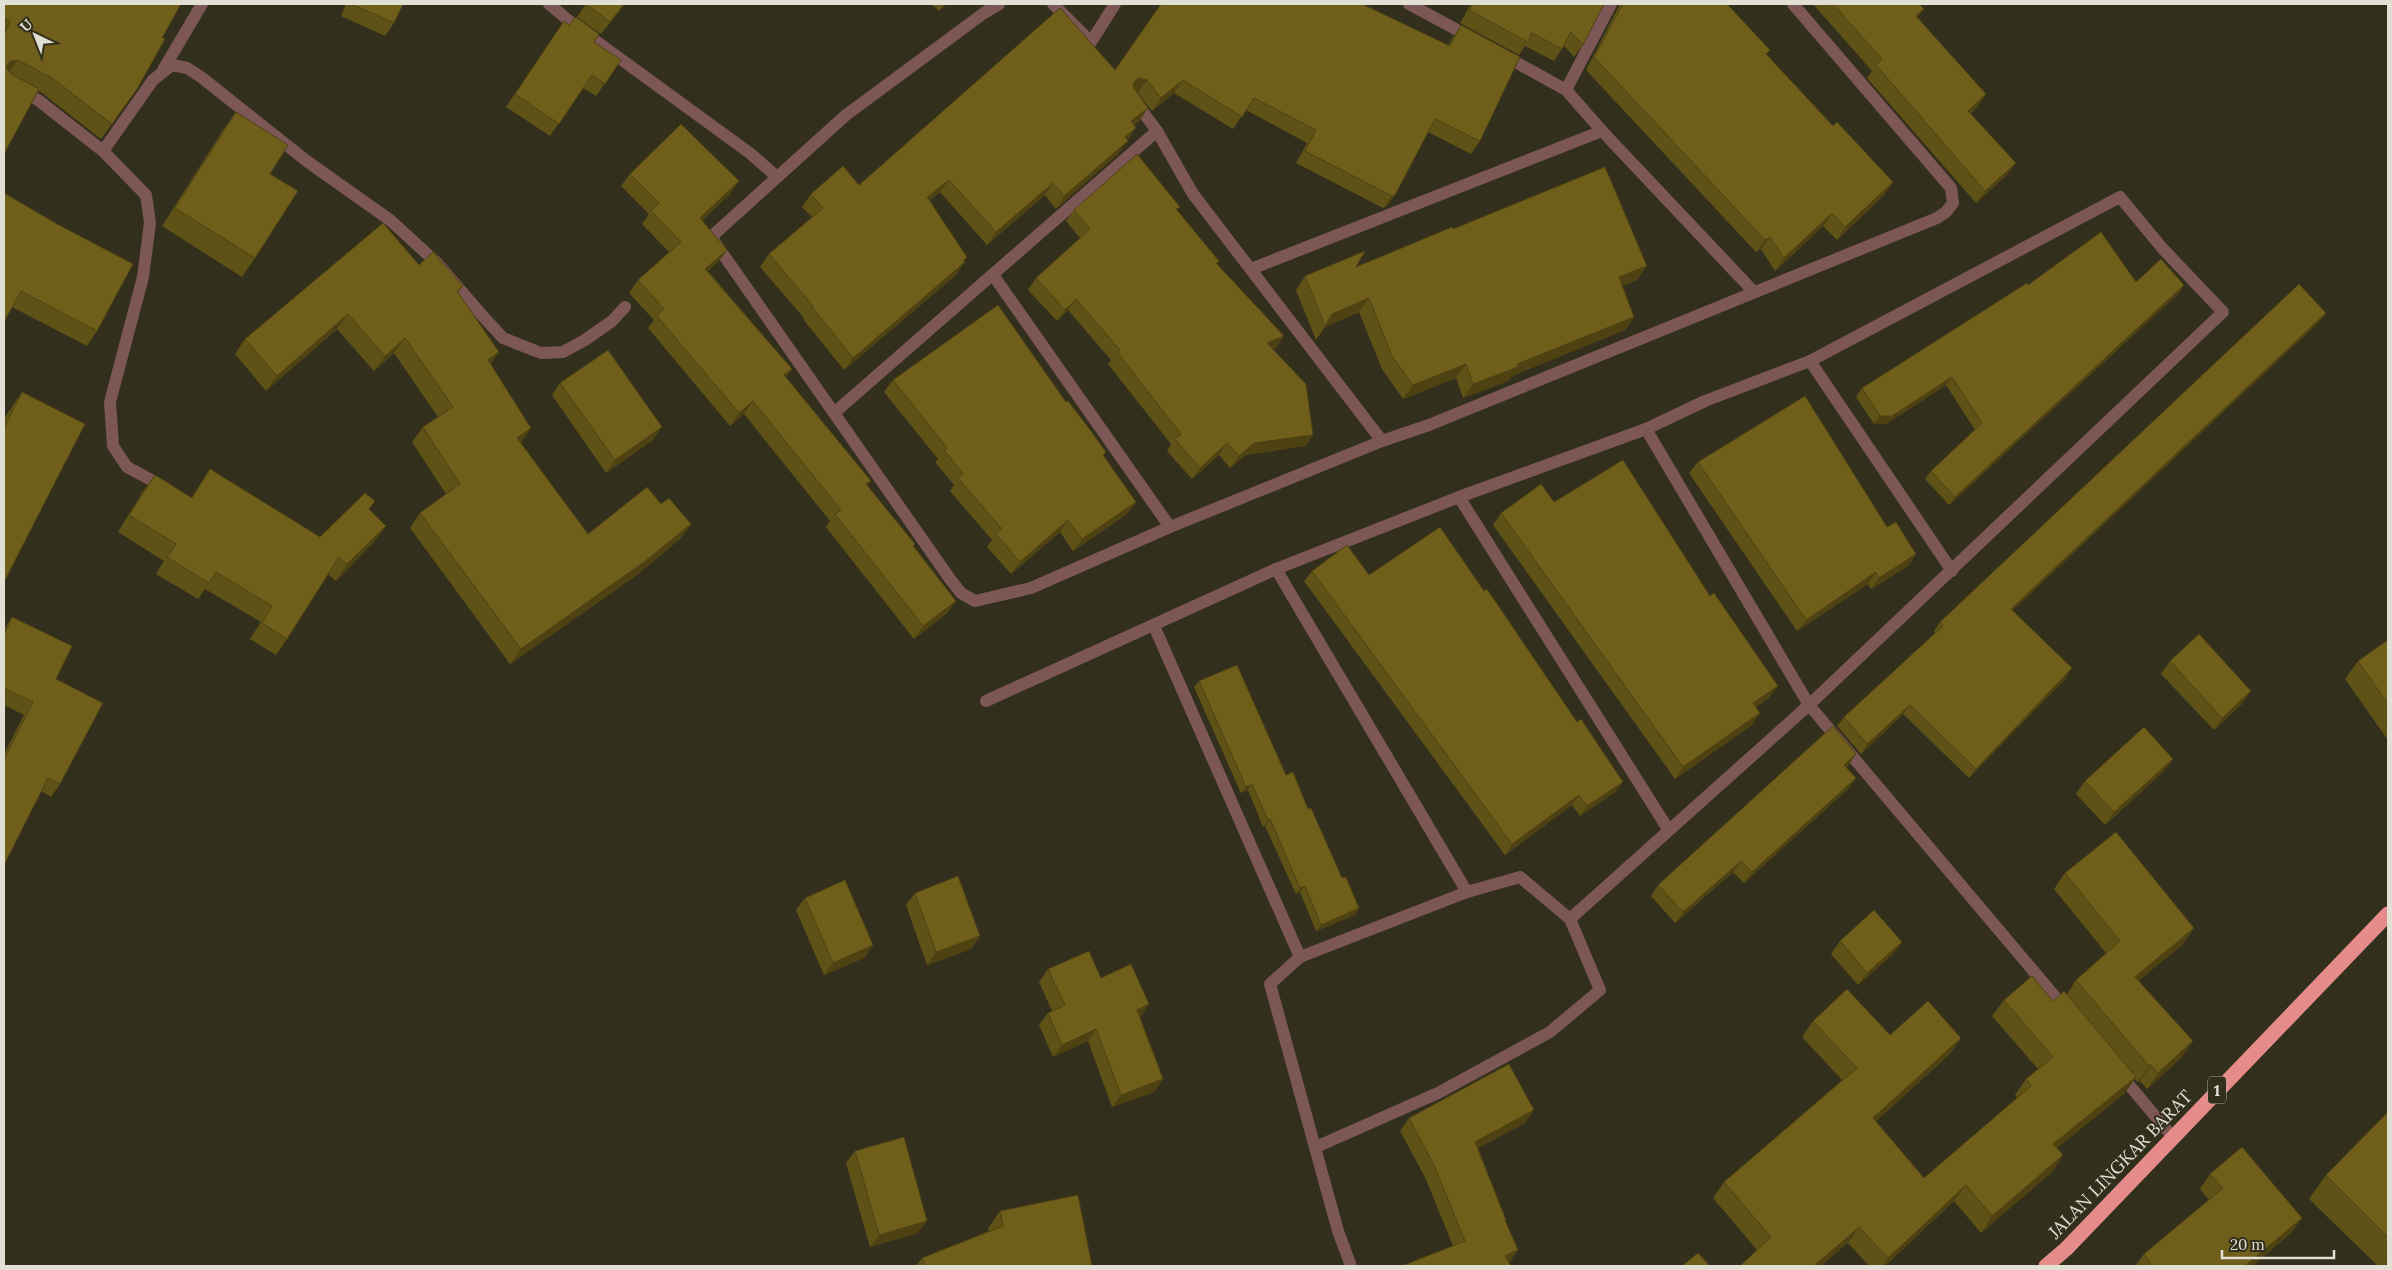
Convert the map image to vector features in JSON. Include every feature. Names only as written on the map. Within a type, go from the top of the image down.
[{"type":"highway","name":"JALAN LINGKAR BARAT","points":[[2046,1266],[2066,1248],[2388,914]]},
{"type":"street","points":[[103,151],[153,80],[163,70],[202,4]]},
{"type":"street","points":[[549,4],[574,25],[751,154],[777,177]]},
{"type":"street","points":[[999,4],[984,13],[846,115],[712,237],[961,593],[975,600],[1031,588],[1170,527],[1382,441],[1438,421],[1937,218],[1946,212],[1953,203],[1951,188],[1792,4]]},
{"type":"street","points":[[1054,4],[1091,42],[1115,4]]},
{"type":"street","points":[[1409,4],[1566,90],[1602,131],[1754,292]]},
{"type":"street","points":[[1566,90],[1611,4]]},
{"type":"street","points":[[163,70],[172,65],[187,68],[308,162],[390,220],[437,263],[503,338],[541,353],[562,352],[598,331],[625,308]]},
{"type":"street","points":[[4,82],[38,100],[103,151],[146,195],[150,223],[143,277],[110,402],[112,446],[127,467],[179,496]]},
{"type":"street","points":[[1132,98],[1158,131],[1193,194],[1382,441]]},
{"type":"street","points":[[834,413],[1158,131]]},
{"type":"street","points":[[1251,269],[1602,131]]},
{"type":"street","points":[[986,701],[1276,569],[1459,497],[1646,429],[1704,401],[1810,361],[2120,197],[2163,249],[2223,312],[1809,705],[1668,829],[1570,919]]},
{"type":"street","points":[[993,275],[1170,527]]},
{"type":"street","points":[[1810,361],[1952,570]]},
{"type":"street","points":[[1646,429],[1809,705],[2077,1022]]},
{"type":"street","points":[[1459,497],[1668,829]]},
{"type":"street","points":[[1276,569],[1467,892]]},
{"type":"street","points":[[1154,626],[1300,957]]},
{"type":"street","points":[[1316,1147],[1438,1093],[1550,1032],[1600,990],[1570,919],[1520,877],[1467,892],[1300,957],[1270,984],[1338,1231],[1351,1266]]},
{"type":"street","points":[[2109,1060],[2172,1136]]},
{"type":"building","points":[[4,4],[181,4],[162,38],[165,39],[137,89],[112,124],[52,78],[18,60],[10,61],[6,67],[11,74],[39,89],[4,154],[4,35],[10,21],[4,17]]},
{"type":"building","points":[[351,4],[403,4],[394,23]]},
{"type":"building","points":[[586,4],[624,4],[610,22]]},
{"type":"building","points":[[1161,4],[1362,4],[1450,46],[1461,25],[1520,57],[1480,141],[1435,119],[1395,195],[1392,196],[1305,151],[1316,130],[1254,98],[1242,117],[1183,80],[1161,98],[1147,80],[1139,78],[1134,82],[1133,87],[1148,108],[1131,121],[1136,128],[1125,137],[1128,141],[1064,196],[1053,183],[996,232],[949,180],[927,197],[967,257],[963,261],[965,262],[853,358],[813,306],[769,254],[823,208],[811,194],[843,166],[859,185],[1060,8],[1115,70]]},
{"type":"building","points":[[1473,4],[1604,4],[1583,45],[1571,32],[1562,49],[1532,33],[1528,42],[1469,10]]},
{"type":"building","points":[[1623,4],[1727,4],[1770,50],[1766,54],[1833,126],[1837,122],[1893,182],[1845,227],[1832,213],[1784,258],[1770,237],[1765,240],[1594,57]]},
{"type":"building","points":[[1833,4],[1919,4],[1924,9],[1916,16],[1986,94],[1968,111],[2016,163],[1985,191],[1876,65],[1882,59]]},
{"type":"building","points":[[576,17],[599,34],[594,42],[621,60],[605,84],[592,75],[559,124],[515,94],[564,21],[569,25]]},
{"type":"building","points":[[236,112],[288,145],[270,174],[298,191],[255,258],[175,208]]},
{"type":"building","points":[[681,124],[739,181],[700,218],[727,250],[705,269],[792,369],[784,375],[871,481],[866,484],[915,544],[913,546],[956,601],[923,626],[835,514],[841,510],[753,401],[739,413],[657,316],[664,309],[638,280],[681,242],[651,211],[659,203],[630,174]]},
{"type":"building","points":[[1137,154],[1180,207],[1176,209],[1219,261],[1216,263],[1284,336],[1267,343],[1306,384],[1313,435],[1254,443],[1239,456],[1227,443],[1200,468],[1175,439],[1181,434],[1117,352],[1120,350],[1076,299],[1065,310],[1036,278],[1090,229],[1074,210]]},
{"type":"building","points":[[1605,167],[1647,266],[1619,277],[1634,317],[1517,364],[1518,367],[1473,384],[1466,364],[1413,385],[1392,356],[1369,298],[1332,314],[1325,326],[1305,276],[1365,251],[1356,267]]},
{"type":"building","points":[[4,193],[57,224],[133,264],[97,331],[21,291],[4,322]]},
{"type":"building","points":[[383,223],[419,265],[433,252],[463,286],[457,291],[499,352],[488,360],[531,428],[517,438],[588,534],[647,487],[661,504],[669,498],[691,524],[644,562],[521,649],[420,513],[460,484],[423,427],[453,407],[405,338],[385,356],[348,314],[277,376],[245,339]]},
{"type":"building","points":[[2101,232],[2136,282],[2161,259],[2184,285],[1955,497],[1931,471],[1982,423],[1952,377],[1892,416],[1880,416],[1862,388],[2027,283],[2028,285]]},
{"type":"building","points":[[2299,284],[2326,313],[2011,609],[2072,668],[1976,769],[1910,705],[1867,744],[1844,717],[1943,626],[1940,622]]},
{"type":"building","points":[[998,305],[1066,402],[1068,401],[1106,452],[1103,455],[1136,502],[1082,539],[1068,520],[1020,562],[996,534],[1002,529],[958,478],[963,474],[944,450],[947,448],[893,380]]},
{"type":"building","points":[[608,350],[662,427],[615,460],[560,383]]},
{"type":"building","points":[[22,392],[85,424],[4,582],[4,428]]},
{"type":"building","points":[[1805,396],[1887,527],[1896,522],[1916,554],[1879,578],[1876,572],[1806,620],[1698,462]]},
{"type":"building","points":[[1623,460],[1710,596],[1714,593],[1778,686],[1753,703],[1760,713],[1683,767],[1501,513],[1541,484],[1554,502]]},
{"type":"building","points":[[210,469],[320,537],[365,493],[375,501],[369,509],[386,526],[347,564],[339,557],[287,639],[262,623],[272,606],[216,572],[209,583],[167,557],[176,544],[129,515],[155,475],[192,498]]},
{"type":"building","points":[[1440,527],[1484,591],[1487,589],[1577,722],[1581,719],[1623,782],[1587,806],[1579,795],[1512,844],[1312,571],[1347,545],[1369,575]]},
{"type":"building","points":[[12,617],[72,646],[56,679],[103,703],[60,784],[48,778],[4,865],[4,759],[33,702],[4,688],[4,635]]},
{"type":"building","points":[[2199,634],[2251,691],[2222,718],[2170,661]]},
{"type":"building","points":[[2388,640],[2388,704],[2358,661]]},
{"type":"building","points":[[1237,665],[1286,775],[1293,772],[1308,809],[1311,808],[1342,878],[1346,877],[1359,908],[1321,925],[1305,886],[1300,888],[1270,819],[1268,820],[1252,784],[1246,787],[1199,681]]},
{"type":"building","points":[[1833,726],[1856,754],[1844,765],[1856,778],[1752,872],[1741,861],[1683,912],[1658,885]]},
{"type":"building","points":[[2144,727],[2173,759],[2114,812],[2085,781]]},
{"type":"building","points":[[2116,832],[2194,928],[2135,977],[2193,1041],[2158,1073],[2151,1065],[2149,1066],[2076,980],[2120,941],[2065,873]]},
{"type":"building","points":[[958,876],[980,936],[936,952],[915,893]]},
{"type":"building","points":[[845,880],[873,945],[833,963],[805,898]]},
{"type":"building","points":[[1874,910],[1902,942],[1867,973],[1840,941]]},
{"type":"building","points":[[1089,951],[1101,978],[1131,964],[1149,1004],[1137,1010],[1163,1079],[1121,1095],[1096,1029],[1062,1045],[1048,1013],[1065,1005],[1048,969]]},
{"type":"building","points":[[2032,976],[2053,1001],[2064,991],[2136,1077],[2053,1144],[2063,1155],[1992,1216],[1966,1185],[1888,1258],[1859,1227],[1814,1266],[1740,1266],[1771,1237],[1724,1182],[1857,1068],[1813,1021],[1847,989],[1890,1035],[1928,1001],[1961,1038],[1873,1118],[1924,1178],[2031,1086],[2026,1079],[2053,1057],[2004,1000]]},
{"type":"building","points":[[1509,1064],[1534,1110],[1475,1142],[1518,1250],[1505,1256],[1511,1266],[1402,1266],[1465,1241],[1434,1165],[1409,1118]]},
{"type":"building","points":[[2388,1112],[2388,1237],[2326,1175]]},
{"type":"building","points":[[904,1137],[927,1221],[879,1235],[855,1151]]},
{"type":"building","points":[[2242,1147],[2302,1218],[2245,1266],[2149,1266],[2151,1264],[2144,1254],[2223,1188],[2210,1174]]},
{"type":"building","points":[[1078,1195],[1092,1266],[925,1266],[922,1258],[1003,1226],[1000,1211]]},
{"type":"building","points":[[1698,1253],[1710,1266],[1682,1266]]}]
